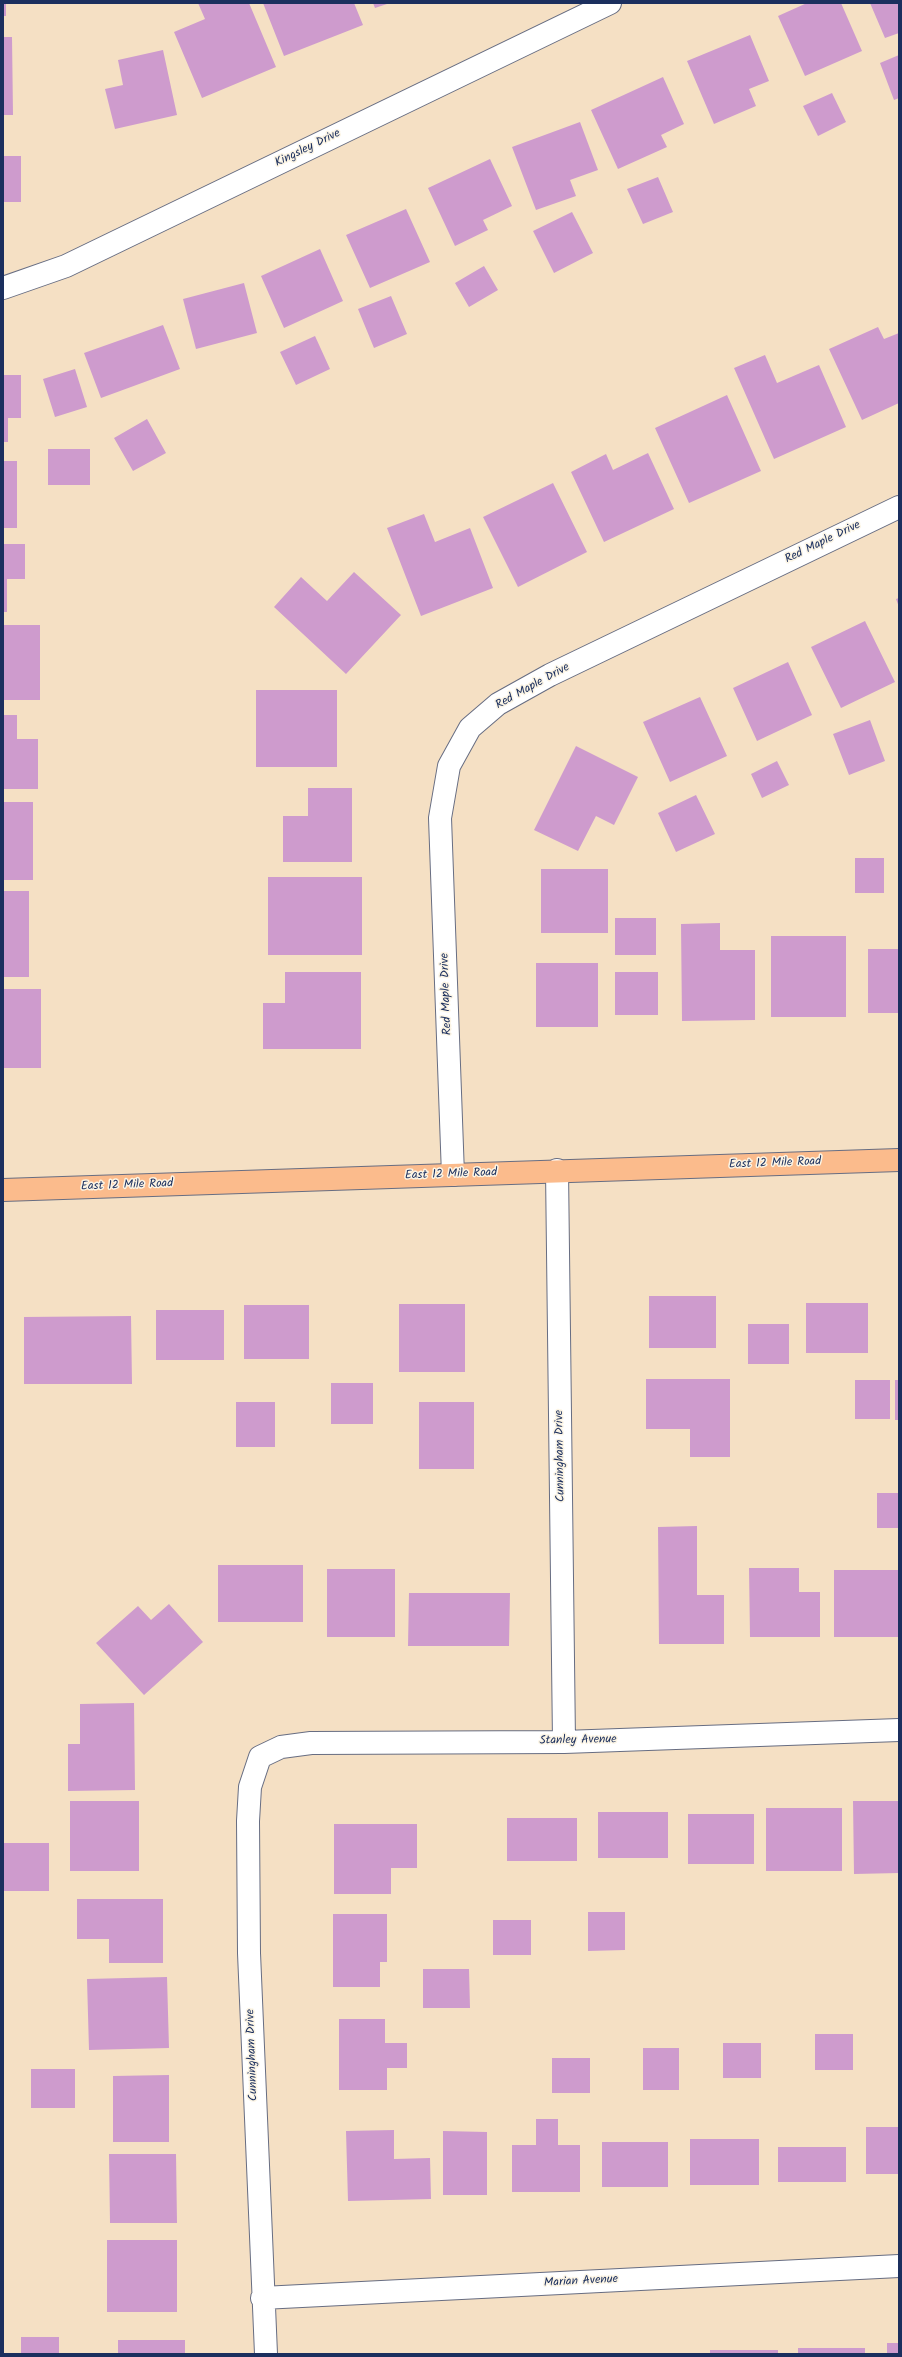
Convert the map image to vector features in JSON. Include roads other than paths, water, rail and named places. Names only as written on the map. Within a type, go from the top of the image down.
[{"type":"main road","name":"East 12 Mile Road","points":[[3,1190],[557,1170],[899,1160]]},
{"type":"street","name":"Kingsley Drive","points":[[3,288],[66,266],[610,3]]},
{"type":"street","name":"Red Maple Drive","points":[[453,1174],[440,818],[449,766],[470,728],[498,704],[550,675],[899,506]]},
{"type":"street","name":"Cunningham Drive","points":[[557,1170],[564,1742]]},
{"type":"street","name":"Stanley Avenue","points":[[260,1757],[281,1747],[311,1743],[564,1742],[899,1730]]},
{"type":"street","name":"Cunningham Drive","points":[[260,1757],[250,1787],[248,1821],[249,1954],[262,2298],[266,2354]]},
{"type":"street","name":"Marian Avenue","points":[[262,2298],[899,2266]]}]
